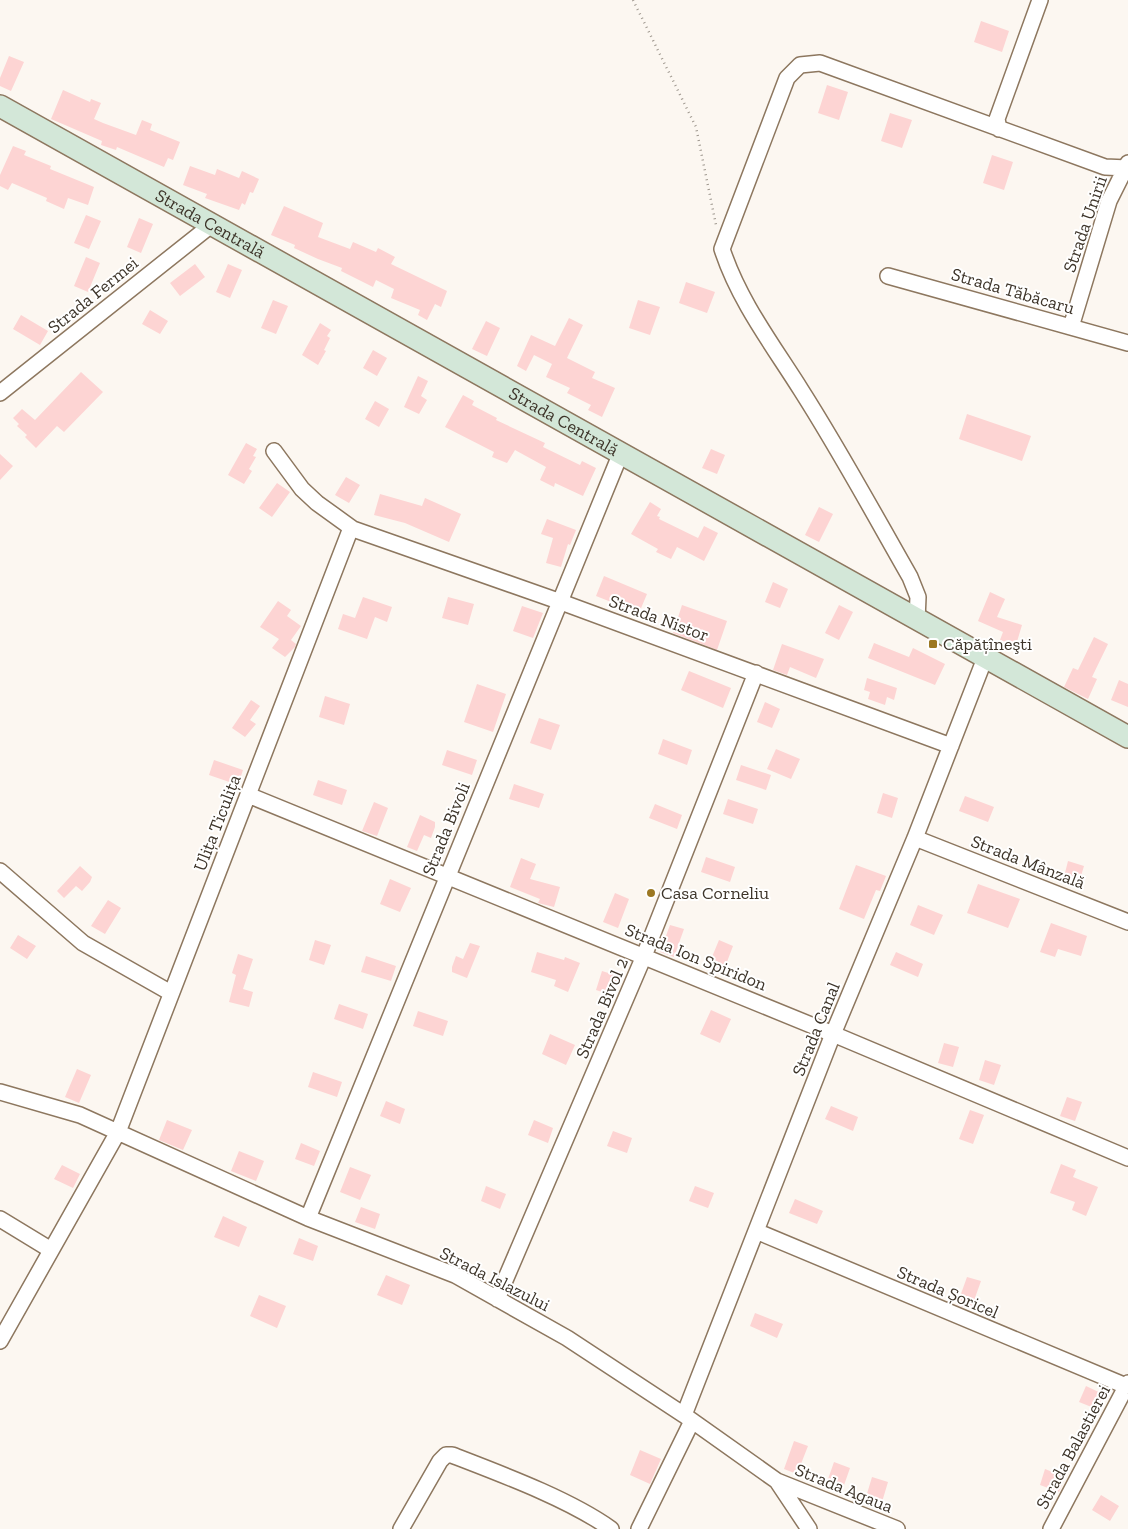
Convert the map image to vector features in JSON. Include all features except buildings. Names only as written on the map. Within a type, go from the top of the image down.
[{"type":"main road","name":"Strada Centrală","points":[[0,106],[210,226],[1128,737]]},
{"type":"street","points":[[999,129],[997,119],[1040,0]]},
{"type":"street","points":[[916,620],[918,597],[910,577],[802,391],[757,322],[731,277],[722,249],[787,78],[800,65],[820,64],[1105,167],[1128,166]]},
{"type":"street","name":"Strada Unirii","points":[[1071,327],[1109,201],[1117,182],[1128,166]]},
{"type":"street","name":"Strada Fermei","points":[[0,393],[210,226]]},
{"type":"street","name":"Strada Tăbăcaru","points":[[888,276],[1128,343]]},
{"type":"street","name":"Strada Nistor","points":[[274,451],[302,489],[317,503],[353,529],[561,602],[952,746]]},
{"type":"street","name":"Strada Bivoli","points":[[308,1218],[620,455]]},
{"type":"street","name":"Ulița Ticulița","points":[[0,1341],[118,1132],[349,533],[353,529]]},
{"type":"street","name":"Strada Canal","points":[[639,1529],[688,1418],[756,1231],[833,1034],[952,746],[985,658]]},
{"type":"street","name":"Strada Bivol 2","points":[[497,1299],[644,956],[756,674]]},
{"type":"street","name":"Strada Ion Spiridon","points":[[248,796],[644,956],[1128,1158]]},
{"type":"street","name":"Strada Mânzală","points":[[915,838],[1128,922]]},
{"type":"street","points":[[0,871],[83,943],[171,993]]},
{"type":"street","name":"Strada Islazului","points":[[0,1092],[80,1115],[308,1218],[455,1275],[568,1338],[688,1418],[777,1481],[810,1529]]},
{"type":"street","points":[[0,1219],[51,1250]]},
{"type":"street","name":"Strada Șoricel","points":[[756,1231],[1127,1385]]},
{"type":"street","name":"Strada Balastierei","points":[[1051,1529],[1127,1385]]},
{"type":"street","points":[[401,1529],[440,1461],[446,1455],[452,1455],[594,1517],[611,1529]]},
{"type":"street","name":"Strada Agaua","points":[[777,1481],[896,1529]]},
{"type":"path","points":[[633,0],[696,127],[711,206],[722,249]]},
{"type":"place","name":"Căpăţîneşti","points":[[933,644]]},
{"type":"place","name":"Casa Corneliu","points":[[651,893]]}]
